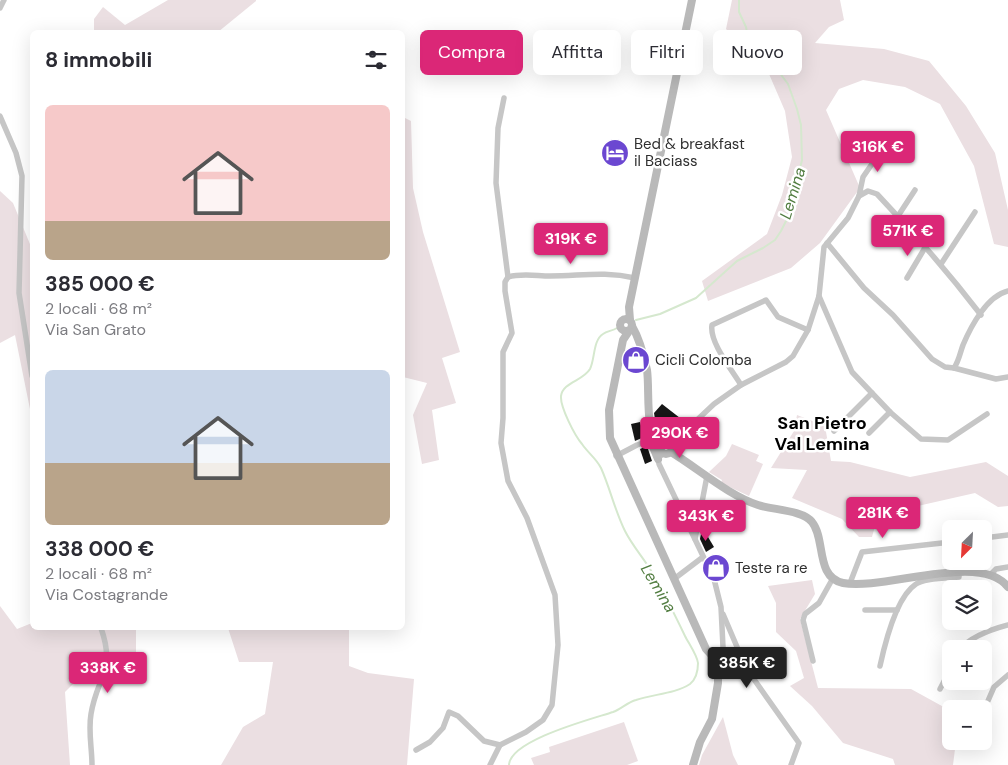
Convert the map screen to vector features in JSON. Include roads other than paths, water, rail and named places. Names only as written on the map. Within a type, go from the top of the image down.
[{"type":"street","points":[[0,8],[4,0]]},
{"type":"street","points":[[692,0],[629,307],[629,328],[647,370],[653,447],[665,451],[724,488],[753,503],[802,515],[811,520],[816,528],[826,569],[833,578],[840,582],[850,583],[959,572],[991,574],[1000,578],[1008,587]]},
{"type":"street","points":[[490,765],[500,745],[526,732],[547,716],[552,705],[558,645],[555,595],[532,530],[516,492],[508,481],[501,443],[504,418],[503,352],[512,333],[505,291],[505,282],[508,277],[496,183],[498,128],[504,98]]},
{"type":"street","points":[[0,116],[16,153],[22,176],[19,293],[30,363]]},
{"type":"street","points":[[665,451],[714,404],[741,384],[786,362],[799,349],[808,330],[819,296],[823,251],[827,243],[848,218],[859,196],[863,176],[885,146]]},
{"type":"street","points":[[898,216],[915,190]]},
{"type":"street","points":[[859,196],[868,191],[877,194],[926,246],[980,314]]},
{"type":"street","points":[[941,264],[975,212]]},
{"type":"street","points":[[827,243],[864,288],[893,315],[932,359],[945,367],[996,379],[1008,376]]},
{"type":"street","points":[[907,278],[926,246]]},
{"type":"street","points":[[508,277],[516,275],[560,276],[600,273],[635,278]]},
{"type":"street","points":[[954,368],[964,342],[980,314],[995,296],[1008,291]]},
{"type":"street","points":[[819,296],[852,372],[890,412],[920,439],[929,441],[948,440],[987,414]]},
{"type":"street","points":[[741,384],[721,353],[711,330],[712,325],[766,300],[778,317],[808,330]]},
{"type":"street","points":[[629,328],[623,340],[608,419],[610,438],[616,456],[706,648],[718,662]]},
{"type":"street","points":[[834,431],[872,393]]},
{"type":"street","points":[[869,434],[890,412]]},
{"type":"street","points":[[616,456],[637,445],[652,432]]},
{"type":"street","points":[[652,432],[665,451],[695,539],[714,578],[721,607],[746,668],[799,743],[791,765]]},
{"type":"street","points":[[695,539],[707,476]]},
{"type":"street","points":[[992,537],[1008,535]]},
{"type":"street","points":[[850,583],[862,552],[942,543]]},
{"type":"street","points":[[674,578],[703,556]]},
{"type":"street","points":[[991,574],[996,569],[1008,567]]},
{"type":"street","points":[[880,666],[888,631],[897,610],[908,593],[917,583],[959,577],[959,572]]},
{"type":"street","points":[[813,661],[803,620],[805,614],[819,603],[833,578]]},
{"type":"street","points":[[693,765],[700,742],[712,719],[718,683],[718,662],[723,647],[721,607]]},
{"type":"street","points":[[865,610],[897,610]]},
{"type":"street","points":[[971,640],[995,628],[1008,625]]},
{"type":"street","points":[[92,765],[91,715],[108,662],[107,644],[102,630]]},
{"type":"street","points":[[988,700],[994,687],[1008,675]]},
{"type":"street","points":[[940,689],[942,685]]},
{"type":"street","points":[[416,750],[430,742],[443,728],[449,712],[458,716],[484,741],[500,745]]},
{"type":"waterway","name":"Lemina","points":[[636,320],[660,314],[696,298],[737,261],[775,240],[788,217],[802,160],[801,125],[788,84],[770,60],[748,38],[746,27],[739,12],[739,0]]},
{"type":"waterway","name":"Lemina","points":[[509,765],[513,756],[523,747],[537,739],[571,725],[613,712],[633,701],[684,687],[692,682],[697,672],[698,663],[695,653],[655,577],[625,531],[601,468],[576,435],[568,421],[561,401],[565,388],[590,369],[597,341],[600,337],[617,328]]},
{"type":"place","name":"Bed & breakfast il Baciass","points":[[615,153]]},
{"type":"place","name":"Cicli Colomba","points":[[636,360]]},
{"type":"place","name":"Teste ra re","points":[[716,568]]},
{"type":"district","name":"San Pietro Val Lemina","points":[[822,433]]}]
